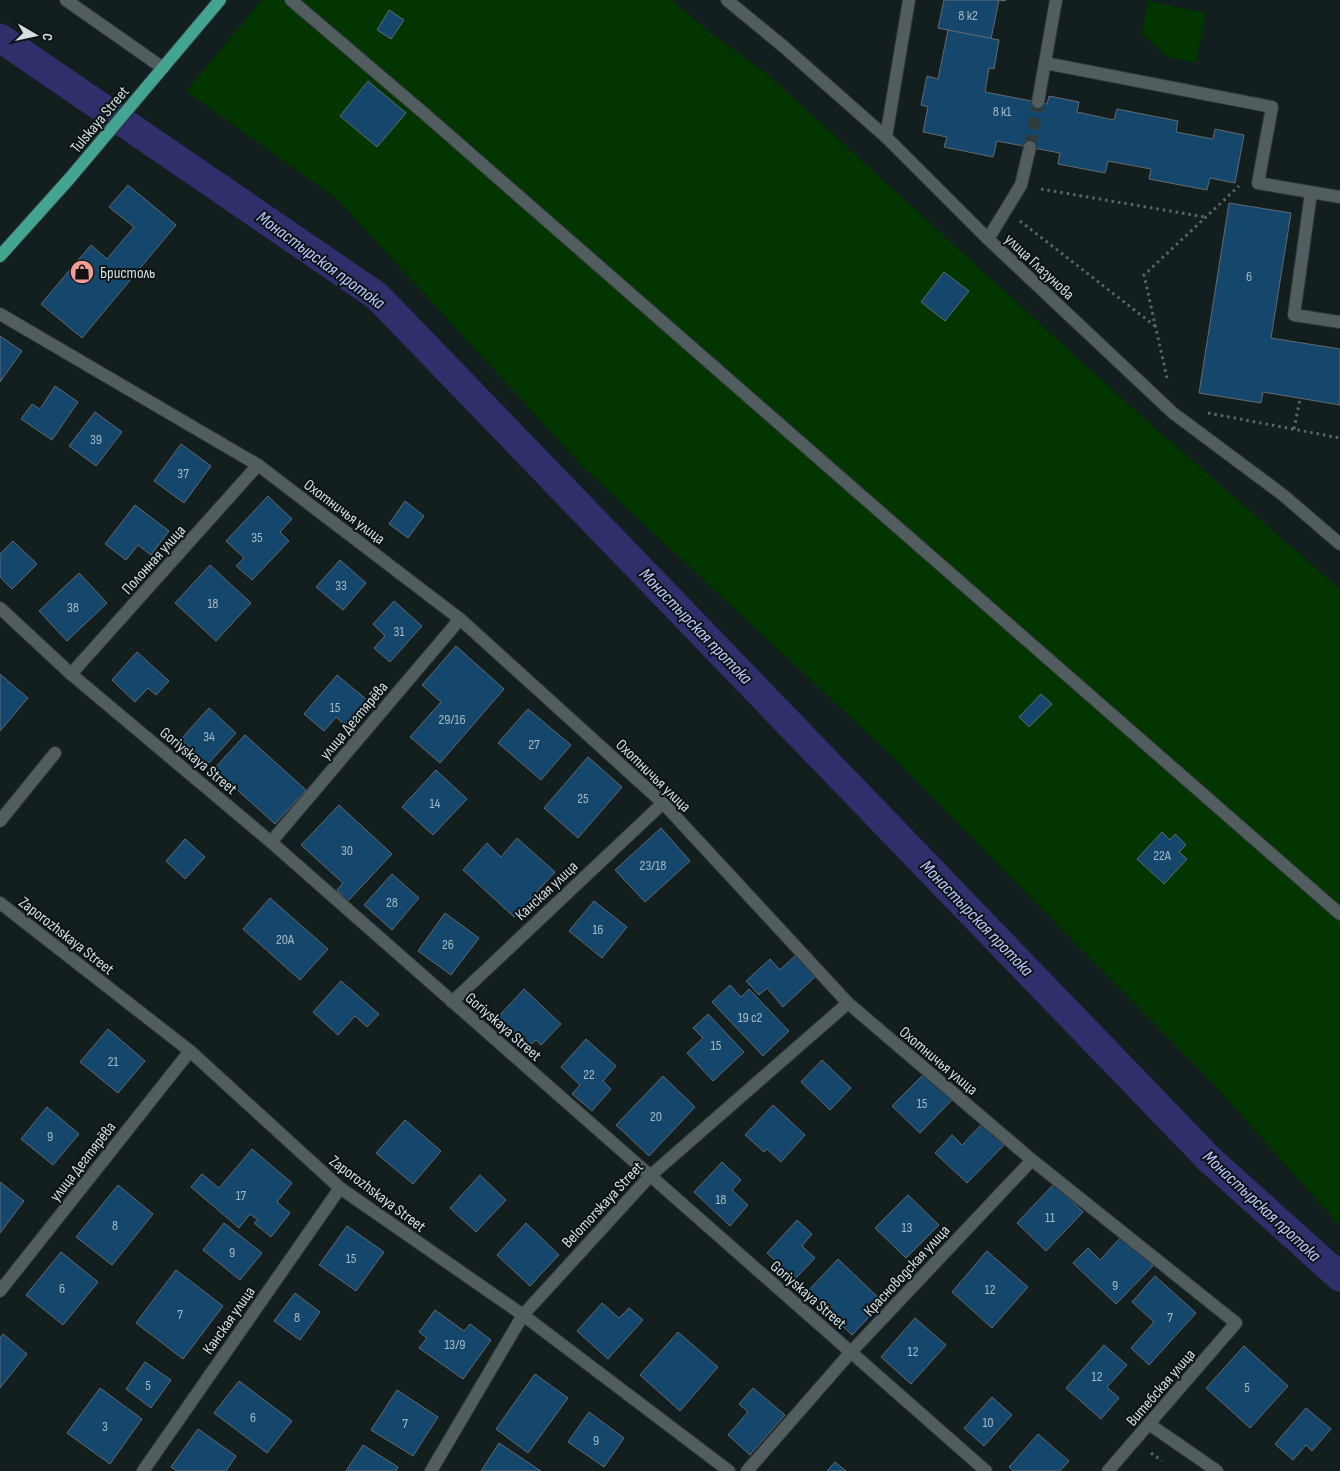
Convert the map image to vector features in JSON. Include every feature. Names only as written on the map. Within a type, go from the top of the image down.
[{"type":"main road","name":"Tulskaya Street","points":[[0,256],[70,178],[220,0]]},
{"type":"street","points":[[66,0],[163,68]]},
{"type":"street","points":[[292,0],[1340,914]]},
{"type":"street","name":"улица Глазунова","points":[[727,0],[784,47],[886,137],[988,239],[1173,413],[1283,494],[1340,544]]},
{"type":"street","points":[[886,137],[909,0]]},
{"type":"street","points":[[1038,102],[1056,0]]},
{"type":"street","points":[[1045,63],[1272,107],[1258,184],[1340,197]]},
{"type":"street","points":[[988,239],[1021,185],[1030,147]]},
{"type":"street","points":[[1311,193],[1294,314],[1340,322]]},
{"type":"street","name":"Охотничья улица","points":[[0,314],[258,465],[460,619],[662,803],[848,1003],[1032,1160],[1236,1323]]},
{"type":"street","name":"Полонная улица","points":[[71,674],[258,465]]},
{"type":"street","name":"Goriyskaya Street","points":[[0,608],[71,674],[271,842],[986,1471]]},
{"type":"street","name":"улица Дегтярёва","points":[[271,842],[460,619]]},
{"type":"street","points":[[0,821],[55,753]]},
{"type":"street","name":"Канская улица","points":[[452,1002],[662,803]]},
{"type":"street","name":"Zaporozhskaya Street","points":[[0,903],[190,1051],[340,1188],[523,1315],[729,1471]]},
{"type":"street","name":"Belomorskaya Street","points":[[431,1471],[523,1315],[650,1176],[848,1003]]},
{"type":"street","name":"улица Дегтярёва","points":[[0,1291],[190,1051]]},
{"type":"street","name":"Красноводская улица","points":[[747,1471],[851,1352],[1032,1160]]},
{"type":"street","name":"Канская улица","points":[[143,1471],[340,1188]]},
{"type":"street","name":"Витебская улица","points":[[1108,1471],[1236,1323]]},
{"type":"street","points":[[1149,1424],[1217,1471]]},
{"type":"path","points":[[1168,380],[1144,274],[1261,165]]},
{"type":"path","points":[[1021,185],[1206,217]]},
{"type":"path","points":[[1006,210],[1156,327]]},
{"type":"path","points":[[1294,429],[1300,399]]},
{"type":"path","points":[[1206,412],[1340,438]]},
{"type":"path","points":[[1134,1442],[1164,1461]]},
{"type":"green space","points":[[262,0],[672,0],[712,34],[766,73],[1139,414],[1340,589],[1340,1226],[1221,1092],[895,759],[585,469],[337,199],[186,91]]},
{"type":"green space","points":[[1148,1],[1206,13],[1196,63],[1167,57],[1142,34]]},
{"type":"building","points":[[944,0],[999,0],[991,39],[938,28]]},
{"type":"building","points":[[389,10],[404,20],[391,39],[377,30]]},
{"type":"building","points":[[948,30],[999,40],[994,69],[989,68],[985,92],[1047,104],[1049,96],[1079,102],[1077,112],[1114,120],[1117,109],[1178,121],[1176,132],[1213,139],[1215,129],[1244,135],[1235,183],[1210,178],[1207,190],[1149,179],[1151,169],[1108,161],[1105,173],[1058,164],[1060,153],[997,141],[993,157],[944,147],[947,137],[923,132],[928,107],[921,105],[927,76],[938,79]]},
{"type":"building","points":[[368,81],[406,113],[377,147],[340,116]]},
{"type":"building","points":[[128,185],[176,225],[82,338],[41,304],[91,245],[107,259],[134,227],[109,207]]},
{"type":"building","points":[[1229,203],[1291,213],[1271,338],[1340,349],[1340,405],[1263,392],[1261,403],[1199,393]]},
{"type":"building","points":[[944,272],[969,291],[945,321],[921,302]]},
{"type":"building","points":[[0,336],[22,351],[0,382]]},
{"type":"building","points":[[55,386],[78,402],[52,440],[21,419],[32,404],[40,409]]},
{"type":"building","points":[[95,412],[122,432],[96,466],[69,446]]},
{"type":"building","points":[[181,444],[211,466],[184,503],[154,481]]},
{"type":"building","points":[[268,496],[292,519],[280,532],[289,541],[252,580],[236,566],[244,558],[226,541]]},
{"type":"building","points":[[405,501],[424,516],[408,538],[389,524]]},
{"type":"building","points":[[135,505],[169,531],[151,555],[138,545],[126,560],[105,544]]},
{"type":"building","points":[[13,541],[37,564],[12,589],[0,577],[0,554]]},
{"type":"building","points":[[340,560],[366,583],[343,610],[316,587]]},
{"type":"building","points":[[210,565],[251,603],[216,641],[175,603]]},
{"type":"building","points":[[79,573],[107,603],[67,641],[39,611]]},
{"type":"building","points":[[394,601],[422,626],[390,662],[374,648],[385,636],[373,624]]},
{"type":"building","points":[[456,646],[504,689],[440,763],[410,737],[441,702],[422,685]]},
{"type":"building","points":[[137,652],[169,681],[156,695],[148,688],[135,702],[112,680]]},
{"type":"building","points":[[0,674],[28,698],[0,731]]},
{"type":"building","points":[[337,675],[367,700],[345,725],[336,717],[324,731],[304,714]]},
{"type":"building","points":[[1041,694],[1052,704],[1029,727],[1019,717]]},
{"type":"building","points":[[209,708],[236,733],[208,764],[181,739]]},
{"type":"building","points":[[528,709],[571,745],[541,780],[498,743]]},
{"type":"building","points":[[245,735],[306,790],[275,824],[214,769]]},
{"type":"building","points":[[588,757],[622,787],[578,838],[544,808]]},
{"type":"building","points":[[436,770],[467,799],[433,835],[402,807]]},
{"type":"building","points":[[339,805],[392,854],[348,901],[337,890],[343,883],[301,845]]},
{"type":"building","points":[[661,828],[690,861],[645,902],[615,870]]},
{"type":"building","points":[[1162,832],[1170,840],[1175,834],[1186,845],[1179,852],[1187,859],[1164,884],[1137,859]]},
{"type":"building","points":[[517,838],[555,872],[514,917],[463,870],[487,843],[501,857]]},
{"type":"building","points":[[185,839],[205,857],[185,879],[166,861]]},
{"type":"building","points":[[392,874],[419,898],[392,930],[364,905]]},
{"type":"building","points":[[270,898],[328,949],[300,980],[243,929]]},
{"type":"building","points":[[594,901],[627,927],[602,958],[569,931]]},
{"type":"building","points":[[445,913],[479,938],[451,975],[418,951]]},
{"type":"building","points":[[797,954],[816,976],[783,1007],[767,988],[759,995],[746,981],[770,959],[780,970]]},
{"type":"building","points":[[341,981],[379,1014],[367,1027],[355,1016],[338,1035],[313,1012]]},
{"type":"building","points":[[730,985],[741,997],[749,989],[789,1031],[763,1056],[712,1002]]},
{"type":"building","points":[[524,989],[561,1024],[541,1045],[536,1040],[529,1046],[498,1017]]},
{"type":"building","points":[[708,1014],[744,1052],[713,1081],[687,1053],[703,1038],[693,1028]]},
{"type":"building","points":[[108,1029],[145,1061],[118,1093],[80,1062]]},
{"type":"building","points":[[586,1039],[616,1066],[603,1081],[611,1089],[592,1111],[572,1094],[580,1085],[561,1067]]},
{"type":"building","points":[[822,1060],[851,1088],[830,1110],[801,1082]]},
{"type":"building","points":[[925,1073],[952,1100],[920,1133],[892,1106]]},
{"type":"building","points":[[663,1076],[695,1107],[649,1156],[616,1125]]},
{"type":"building","points":[[773,1105],[805,1135],[781,1162],[767,1149],[764,1152],[745,1135]]},
{"type":"building","points":[[47,1107],[79,1134],[53,1165],[21,1139]]},
{"type":"building","points":[[405,1120],[441,1151],[413,1184],[376,1153]]},
{"type":"building","points":[[982,1124],[1004,1145],[967,1183],[935,1153],[952,1135],[962,1145]]},
{"type":"building","points":[[252,1149],[292,1183],[277,1202],[290,1213],[271,1237],[254,1223],[258,1220],[250,1214],[239,1228],[191,1187],[202,1174],[219,1188]]},
{"type":"building","points":[[722,1162],[741,1180],[732,1190],[748,1205],[730,1226],[694,1192]]},
{"type":"building","points":[[480,1175],[506,1200],[476,1232],[450,1208]]},
{"type":"building","points":[[0,1182],[24,1201],[0,1233]]},
{"type":"building","points":[[1054,1184],[1083,1212],[1046,1251],[1017,1223]]},
{"type":"building","points":[[118,1185],[153,1214],[112,1265],[76,1237]]},
{"type":"building","points":[[908,1195],[939,1225],[906,1258],[875,1228]]},
{"type":"building","points":[[797,1220],[812,1234],[802,1246],[815,1258],[795,1279],[767,1253]]},
{"type":"building","points":[[224,1223],[262,1253],[240,1280],[203,1250]]},
{"type":"building","points":[[526,1223],[559,1255],[530,1286],[497,1255]]},
{"type":"building","points":[[347,1226],[384,1252],[356,1291],[319,1265]]},
{"type":"building","points":[[1122,1236],[1153,1266],[1116,1304],[1073,1263],[1088,1248],[1100,1260]]},
{"type":"building","points":[[987,1251],[1028,1287],[992,1328],[952,1292]]},
{"type":"building","points":[[61,1252],[98,1282],[63,1325],[26,1295]]},
{"type":"building","points":[[838,1259],[883,1302],[852,1335],[807,1292]]},
{"type":"building","points":[[176,1270],[223,1306],[183,1359],[136,1323]]},
{"type":"building","points":[[1155,1276],[1196,1313],[1149,1365],[1131,1348],[1154,1322],[1132,1302]]},
{"type":"building","points":[[295,1293],[320,1312],[300,1340],[274,1321]]},
{"type":"building","points":[[602,1303],[619,1318],[629,1308],[643,1320],[608,1359],[577,1331]]},
{"type":"building","points":[[435,1310],[464,1331],[470,1324],[491,1340],[463,1379],[419,1348],[427,1338],[419,1332]]},
{"type":"building","points":[[915,1318],[946,1345],[911,1384],[881,1357]]},
{"type":"building","points":[[678,1332],[718,1367],[680,1411],[640,1375]]},
{"type":"building","points":[[3,1334],[27,1354],[0,1388],[0,1338]]},
{"type":"building","points":[[1104,1345],[1127,1365],[1107,1387],[1119,1398],[1101,1419],[1066,1388]]},
{"type":"building","points":[[1244,1346],[1288,1386],[1250,1428],[1206,1388]]},
{"type":"building","points":[[145,1362],[171,1380],[151,1408],[126,1389]]},
{"type":"building","points":[[535,1374],[568,1398],[528,1453],[496,1429]]},
{"type":"building","points":[[239,1381],[292,1421],[267,1453],[214,1413]]},
{"type":"building","points":[[100,1388],[142,1419],[110,1464],[67,1433]]},
{"type":"building","points":[[753,1388],[785,1415],[750,1455],[728,1435],[748,1412],[739,1404]]},
{"type":"building","points":[[397,1390],[438,1417],[413,1456],[371,1430]]},
{"type":"building","points":[[992,1397],[1012,1415],[984,1446],[964,1428]]},
{"type":"building","points":[[1306,1408],[1331,1429],[1312,1451],[1306,1445],[1293,1460],[1275,1444]]},
{"type":"building","points":[[589,1412],[624,1438],[604,1467],[568,1442]]},
{"type":"building","points":[[198,1429],[236,1456],[226,1471],[177,1471],[171,1467]]},
{"type":"building","points":[[1038,1434],[1069,1461],[1060,1471],[1013,1471],[1009,1467]]},
{"type":"building","points":[[499,1443],[541,1471],[481,1471]]},
{"type":"building","points":[[363,1445],[398,1467],[396,1471],[346,1471]]},
{"type":"building","points":[[835,1462],[846,1471],[827,1471]]},
{"type":"waterway","name":"Монастырская протока","points":[[0,38],[377,296],[1210,1160],[1340,1277]]},
{"type":"tunnel","points":[[1030,147],[1038,102]]},
{"type":"place","name":"Бристоль","points":[[82,272]]}]
